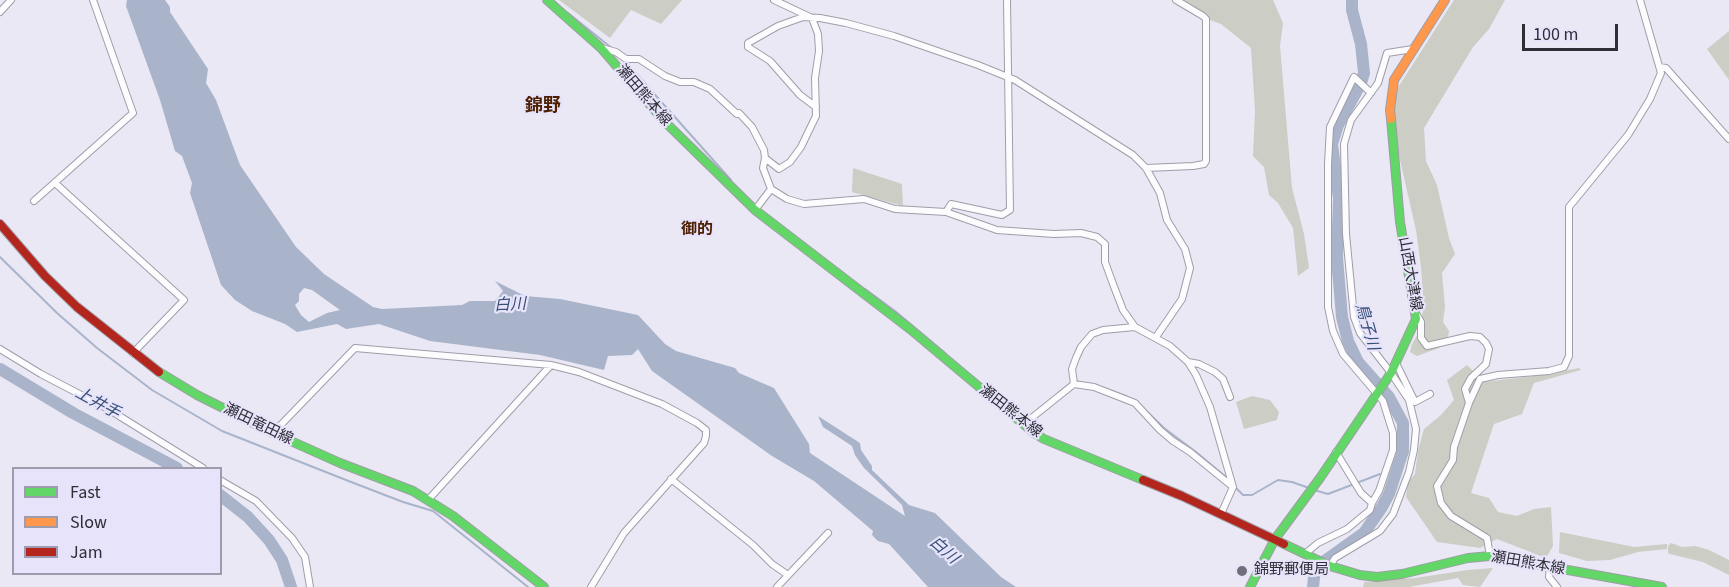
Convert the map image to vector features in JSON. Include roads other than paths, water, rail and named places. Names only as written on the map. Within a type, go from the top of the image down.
[{"type":"main road","name":"瀬田熊本線","points":[[547,0],[601,48],[665,122],[755,210],[910,329],[1044,439],[1182,496],[1330,566],[1360,575],[1377,577],[1402,574],[1468,558],[1491,556],[1662,587]]},
{"type":"main road","name":"山西大津線","points":[[1250,587],[1275,538],[1320,478],[1390,375],[1416,319],[1400,222],[1390,110],[1394,80],[1445,0]]},
{"type":"main road","name":"瀬田竜田線","points":[[0,224],[45,276],[77,307],[133,353],[197,395],[273,433],[340,463],[413,491],[453,516],[537,579],[544,587]]},
{"type":"street","points":[[0,12],[11,0]]},
{"type":"street","points":[[34,201],[133,113],[93,0]]},
{"type":"street","points":[[765,158],[779,169],[790,162],[801,147],[816,116],[815,78],[819,34],[812,18],[774,0]]},
{"type":"street","points":[[946,212],[951,204],[1002,215],[1010,210],[1010,79],[1007,0]]},
{"type":"street","points":[[1146,168],[1192,166],[1204,164],[1206,161],[1206,20],[1176,0]]},
{"type":"street","points":[[1491,556],[1487,538],[1451,516],[1441,503],[1437,486],[1454,459],[1454,447],[1480,379],[1498,375],[1549,371],[1564,367],[1569,356],[1569,207],[1628,135],[1659,80],[1660,67],[1640,0]]},
{"type":"street","points":[[816,107],[800,95],[770,61],[748,44],[778,26],[803,17],[846,23],[894,36],[978,65],[1010,79],[1080,120],[1133,155],[1146,168],[1160,193],[1167,220],[1185,249],[1190,268],[1182,298],[1156,337]]},
{"type":"street","points":[[601,48],[616,52],[626,59],[639,59],[665,76],[680,82],[694,82],[710,89],[752,127],[764,150],[763,168],[771,189],[787,200],[804,204],[864,200],[895,209],[946,212],[997,230],[1054,234],[1081,233],[1097,237],[1105,244],[1106,262],[1113,284],[1124,310],[1135,327]]},
{"type":"street","points":[[1330,566],[1335,558],[1380,531],[1393,514],[1409,472],[1415,439],[1415,422],[1409,400],[1360,333],[1354,317],[1346,234],[1344,144],[1351,120],[1378,83],[1387,53],[1413,48]]},
{"type":"street","points":[[1660,67],[1666,68],[1729,139]]},
{"type":"street","points":[[1306,553],[1318,543],[1347,529],[1370,510],[1393,450],[1391,425],[1383,401],[1343,354],[1333,331],[1328,307],[1330,127],[1354,77],[1370,92]]},
{"type":"street","points":[[55,183],[184,300],[133,353]]},
{"type":"street","points":[[755,210],[771,189]]},
{"type":"street","points":[[1415,312],[1421,322],[1421,338],[1427,346],[1470,336],[1480,337],[1486,343],[1489,349],[1486,364],[1471,378],[1465,389],[1469,403]]},
{"type":"street","points":[[1074,384],[1072,369],[1081,347],[1092,334],[1103,330],[1135,327],[1156,337],[1188,362],[1209,407],[1233,487],[1221,514]]},
{"type":"street","points":[[273,433],[355,348],[551,365],[590,376],[663,404],[706,430],[704,443],[624,533],[591,587]]},
{"type":"street","points":[[0,349],[40,374],[108,409],[201,467]]},
{"type":"street","points":[[1188,362],[1199,364],[1215,372],[1223,379],[1230,397]]},
{"type":"street","points":[[1396,363],[1415,402],[1430,394]]},
{"type":"street","points":[[428,500],[551,365]]},
{"type":"street","points":[[1024,424],[1074,384],[1094,387],[1135,403],[1160,430],[1233,487]]},
{"type":"street","points":[[1336,452],[1361,493],[1372,503]]},
{"type":"street","points":[[671,479],[788,575]]},
{"type":"street","points":[[222,481],[256,501],[292,538],[305,557],[310,587]]},
{"type":"street","points":[[777,587],[828,533]]},
{"type":"street","points":[[1550,567],[1549,578],[1557,587]]},
{"type":"street","points":[[530,587],[537,579]]},
{"type":"water","name":"白川","points":[[127,0],[165,0],[170,7],[170,12],[208,69],[206,83],[216,100],[240,165],[296,247],[324,274],[373,307],[382,309],[495,301],[503,291],[495,281],[525,296],[560,299],[638,315],[665,344],[676,351],[735,368],[739,373],[774,388],[809,444],[810,453],[905,516],[902,505],[864,468],[852,446],[823,427],[818,416],[860,443],[861,450],[872,466],[872,470],[909,505],[935,513],[1001,577],[1016,587],[928,587],[889,544],[878,541],[872,535],[873,531],[814,481],[772,456],[652,371],[638,349],[632,355],[608,356],[604,370],[540,355],[430,341],[379,324],[346,329],[337,324],[297,332],[285,324],[252,311],[235,300],[221,285],[190,193],[192,183],[182,156],[175,151],[160,100],[126,6]],"holes":[[[304,288],[312,290],[340,310],[327,313],[309,322],[295,305]]]},
{"type":"waterway","name":"鳥子川","points":[[1313,587],[1315,568],[1364,533],[1382,507],[1389,494],[1403,451],[1403,423],[1389,397],[1358,362],[1348,341],[1342,317],[1337,258],[1339,199],[1332,144],[1338,125],[1364,73],[1352,0]]},
{"type":"waterway","points":[[568,13],[613,49]]},
{"type":"waterway","points":[[625,61],[731,180]]},
{"type":"waterway","points":[[0,257],[57,313],[97,348],[152,390],[222,431],[403,502],[433,511],[528,587]]},
{"type":"waterway","points":[[865,289],[945,353]]},
{"type":"waterway","name":"上井手","points":[[0,369],[73,413],[175,467]]},
{"type":"waterway","points":[[1058,393],[1072,382]]},
{"type":"waterway","points":[[1101,387],[1126,396]]},
{"type":"waterway","points":[[991,392],[1003,398],[1025,420]]},
{"type":"waterway","points":[[1030,416],[1049,401]]},
{"type":"waterway","points":[[1137,402],[1164,428],[1226,477]]},
{"type":"waterway","name":"鳥子川","points":[[1392,471],[1397,470]]},
{"type":"waterway","points":[[1314,490],[1328,494],[1380,474]]},
{"type":"waterway","points":[[1236,488],[1243,495],[1252,495],[1278,480],[1309,488]]},
{"type":"waterway","name":"上井手","points":[[222,497],[248,517],[269,540],[282,560],[291,587]]},
{"type":"place","name":"錦野郵便局","points":[[1242,571]]},
{"type":"district","name":"錦野","points":[[543,107]]},
{"type":"district","name":"御的","points":[[697,230]]}]
